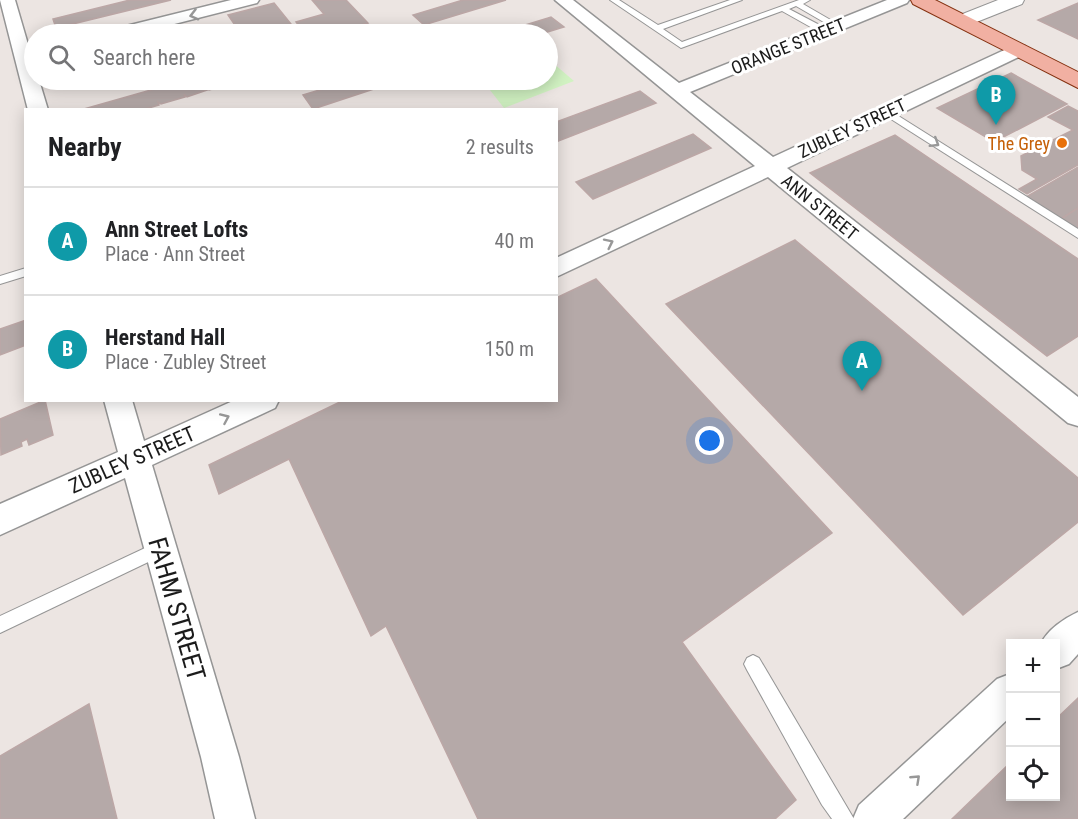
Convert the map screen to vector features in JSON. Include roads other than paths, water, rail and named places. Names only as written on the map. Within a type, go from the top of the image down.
[{"type":"main road","points":[[920,0],[1078,81]]},
{"type":"street","points":[[8,0],[22,59]]},
{"type":"street","points":[[156,24],[251,0]]},
{"type":"street","name":"ANN STREET","points":[[563,0],[1075,407]]},
{"type":"street","name":"ORANGE STREET","points":[[675,91],[901,0]]},
{"type":"street","points":[[962,21],[1015,0]]},
{"type":"street","name":"ZUBLEY STREET","points":[[558,267],[769,166],[1019,51]]},
{"type":"street","points":[[32,90],[38,108]]},
{"type":"street","name":"FAHM STREET","points":[[119,402],[220,757],[235,819]]},
{"type":"street","name":"ZUBLEY STREET","points":[[0,520],[261,402]]},
{"type":"street","points":[[1060,647],[1078,630]]},
{"type":"street","points":[[873,819],[1010,693]]},
{"type":"lane","points":[[614,0],[681,45],[806,0]]},
{"type":"lane","points":[[657,28],[738,0]]},
{"type":"lane","points":[[797,4],[831,29]]},
{"type":"lane","points":[[783,9],[831,29]]},
{"type":"lane","points":[[885,112],[1078,234]]},
{"type":"lane","points":[[0,280],[24,273]]},
{"type":"lane","points":[[0,625],[160,549]]},
{"type":"lane","points":[[753,664],[829,798],[844,819]]},
{"type":"place","name":"Herstand Hall","points":[[996,125]]},
{"type":"place","name":"The Grey","points":[[1062,143]]},
{"type":"place","name":"Ann Street Lofts","points":[[862,391]]}]
